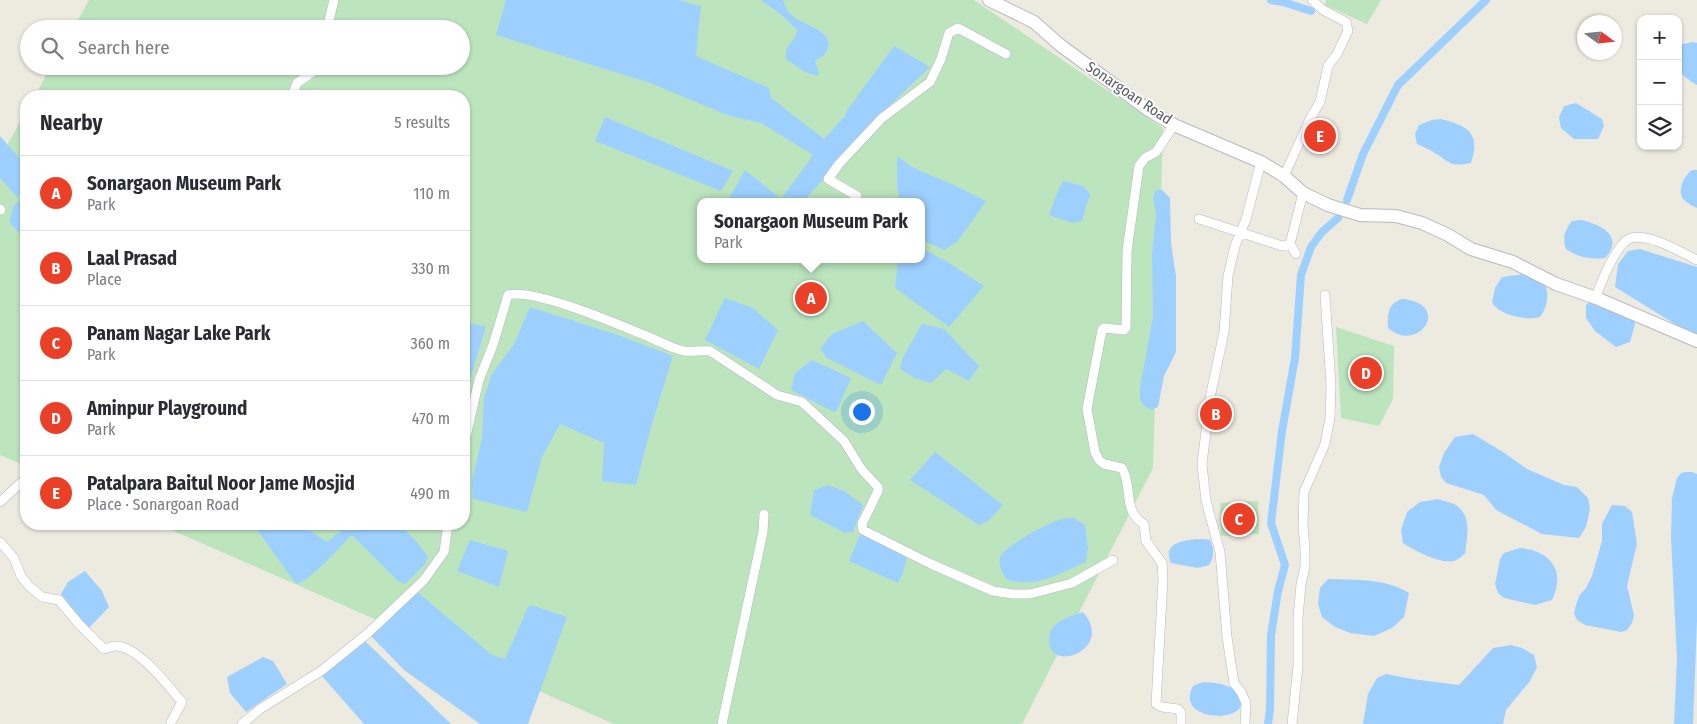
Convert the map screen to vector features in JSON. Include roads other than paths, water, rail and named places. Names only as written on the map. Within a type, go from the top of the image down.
[{"type":"main road","name":"Sonargoan Road","points":[[989,0],[1034,22],[1060,44],[1147,109],[1174,124],[1261,162],[1284,176],[1303,193],[1328,205],[1360,215],[1396,216],[1422,223],[1448,235],[1471,249],[1513,262],[1556,284],[1596,298],[1697,341]]},
{"type":"street","points":[[329,20],[334,0]]},
{"type":"street","points":[[1284,176],[1311,117],[1320,102],[1328,66],[1337,54],[1348,31],[1346,22],[1323,10],[1312,0]]},
{"type":"street","points":[[857,196],[828,179],[839,164],[882,118],[930,82],[941,59],[949,33],[958,28],[1006,54]]},
{"type":"street","points":[[294,90],[297,83],[308,75]]},
{"type":"street","points":[[1174,124],[1156,152],[1145,158],[1139,166],[1127,251],[1126,328],[1124,330],[1104,328],[1102,330],[1087,409],[1095,452],[1099,460],[1104,464],[1122,468],[1126,475],[1129,502],[1134,517],[1144,524],[1146,541],[1162,563],[1163,579],[1156,704],[1162,707],[1178,709],[1181,713],[1181,724]]},
{"type":"street","points":[[1245,724],[1246,702],[1234,683],[1220,552],[1206,501],[1202,464],[1210,398],[1224,332],[1228,276],[1235,246],[1242,232],[1261,162]]},
{"type":"street","points":[[1296,254],[1290,244],[1303,193]]},
{"type":"street","points":[[1199,219],[1282,246],[1290,244]]},
{"type":"street","points":[[1596,298],[1605,272],[1621,245],[1630,238],[1646,239],[1671,247],[1697,260]]},
{"type":"street","points":[[470,421],[480,380],[508,295],[515,293],[555,302],[599,317],[683,351],[700,350],[710,352],[777,395],[802,402],[844,441],[862,470],[878,488],[862,524],[862,530],[931,564],[993,591],[1030,594],[1072,584],[1113,560]]},
{"type":"street","points":[[1292,724],[1298,666],[1298,618],[1301,584],[1306,567],[1303,526],[1304,492],[1325,444],[1330,418],[1331,385],[1325,295]]},
{"type":"street","points":[[0,502],[20,484]]},
{"type":"street","points":[[722,724],[763,532],[764,514]]},
{"type":"street","points":[[242,724],[260,709],[329,665],[367,634],[424,580],[444,552],[447,530]]},
{"type":"street","points":[[0,542],[14,558],[24,580],[42,597],[59,600],[79,624],[104,649],[118,646],[135,653],[153,669],[182,702],[172,722]]},
{"type":"water","points":[[506,0],[678,0],[701,6],[696,56],[769,88],[771,98],[824,139],[844,117],[894,46],[930,67],[888,107],[807,198],[782,198],[813,155],[761,123],[727,115],[650,83],[496,35]]},
{"type":"water","points":[[761,0],[783,0],[792,15],[825,35],[828,40],[828,46],[825,54],[815,61],[819,73],[817,76],[805,72],[786,59],[788,46],[795,38],[797,30],[784,17]]},
{"type":"water","points":[[1697,43],[1697,85],[1682,74],[1682,44]]},
{"type":"water","points":[[1576,103],[1602,119],[1604,126],[1598,139],[1574,139],[1561,128],[1559,117],[1564,106]]},
{"type":"water","points":[[605,117],[733,171],[721,191],[595,141]]},
{"type":"water","points":[[1441,119],[1465,128],[1470,132],[1474,144],[1471,163],[1458,165],[1451,163],[1417,144],[1415,134],[1419,125]]},
{"type":"water","points":[[0,136],[20,159],[20,194],[17,197],[0,178]]},
{"type":"water","points":[[897,156],[918,170],[986,201],[958,241],[944,250],[925,241],[925,198],[899,198],[897,186]]},
{"type":"water","points":[[745,170],[780,198],[729,198]]},
{"type":"water","points":[[1692,170],[1697,170],[1697,208],[1683,199],[1681,195],[1684,179]]},
{"type":"water","points":[[1063,181],[1083,186],[1090,194],[1082,221],[1072,223],[1049,215]]},
{"type":"water","points":[[1156,190],[1162,190],[1170,198],[1171,243],[1176,276],[1176,352],[1164,376],[1158,407],[1151,410],[1145,407],[1140,400],[1140,387],[1153,317],[1152,253],[1156,215],[1153,198]]},
{"type":"water","points":[[20,200],[20,234],[9,222],[14,205]]},
{"type":"water","points":[[1582,220],[1603,228],[1612,238],[1611,250],[1605,258],[1584,257],[1566,249],[1564,238],[1568,228],[1572,221]]},
{"type":"water","points":[[1640,249],[1697,267],[1697,334],[1691,334],[1615,287],[1618,264],[1628,251]]},
{"type":"water","points":[[925,250],[946,261],[984,286],[949,327],[895,288],[898,263],[925,263]]},
{"type":"water","points":[[1524,274],[1535,276],[1545,285],[1547,290],[1547,301],[1540,317],[1528,318],[1507,314],[1492,303],[1495,288],[1502,277]]},
{"type":"water","points":[[725,298],[753,308],[778,330],[759,369],[705,340]]},
{"type":"water","points":[[1594,298],[1632,315],[1635,324],[1630,342],[1616,347],[1595,331],[1586,318],[1586,305]]},
{"type":"water","points":[[1402,299],[1417,303],[1426,309],[1428,317],[1426,325],[1420,332],[1400,335],[1388,328],[1389,310],[1394,303]]},
{"type":"water","points":[[530,307],[618,335],[673,356],[651,427],[636,485],[602,481],[604,443],[560,424],[542,457],[527,512],[473,499],[472,481],[482,438],[484,397],[492,374],[514,344]]},
{"type":"water","points":[[863,321],[897,353],[881,385],[827,358],[820,349],[832,334]]},
{"type":"water","points":[[470,323],[486,327],[470,379]]},
{"type":"water","points":[[922,324],[944,329],[979,366],[969,381],[946,369],[931,383],[915,378],[900,369],[903,357]]},
{"type":"water","points":[[812,360],[851,378],[837,410],[834,412],[791,390],[795,373]]},
{"type":"water","points":[[1473,434],[1527,469],[1564,485],[1577,487],[1588,498],[1590,509],[1586,527],[1579,538],[1542,534],[1496,510],[1484,495],[1446,483],[1441,477],[1439,467],[1444,453],[1455,437]]},
{"type":"water","points":[[935,452],[1003,505],[988,521],[979,525],[910,480]]},
{"type":"water","points":[[1681,473],[1697,474],[1697,621],[1693,724],[1674,724],[1677,659],[1671,537],[1672,498],[1677,478]]},
{"type":"water","points":[[828,485],[844,491],[863,505],[853,532],[845,533],[810,515],[814,490]]},
{"type":"water","points":[[1438,499],[1454,504],[1464,514],[1466,520],[1465,554],[1454,561],[1435,559],[1403,543],[1401,530],[1407,512],[1420,502]]},
{"type":"water","points":[[1612,505],[1625,506],[1632,512],[1637,544],[1627,586],[1634,615],[1632,623],[1627,630],[1621,632],[1585,625],[1577,620],[1574,613],[1579,596],[1586,588],[1592,576],[1602,541],[1602,524]]},
{"type":"water","points":[[1066,518],[1074,518],[1085,525],[1088,548],[1086,562],[1047,579],[1027,583],[1006,579],[1001,569],[1000,557],[1009,547],[1048,524]]},
{"type":"water","points":[[257,530],[309,530],[327,542],[342,530],[405,530],[428,557],[425,564],[405,584],[399,582],[352,535],[317,570],[296,584]]},
{"type":"water","points":[[861,532],[908,553],[903,573],[898,583],[849,561]]},
{"type":"water","points":[[470,540],[508,551],[499,587],[457,571]]},
{"type":"water","points":[[1210,540],[1212,546],[1213,556],[1209,565],[1198,568],[1171,563],[1169,556],[1172,546],[1183,541]]},
{"type":"water","points":[[1520,548],[1540,553],[1553,564],[1557,580],[1552,600],[1535,605],[1504,598],[1498,593],[1495,584],[1500,559],[1504,553]]},
{"type":"water","points":[[85,571],[102,591],[109,607],[88,629],[61,594],[68,582]]},
{"type":"water","points":[[1328,579],[1380,582],[1400,588],[1409,593],[1404,617],[1392,628],[1374,636],[1350,633],[1335,627],[1322,617],[1318,604],[1320,588]]},
{"type":"water","points":[[415,590],[492,655],[505,659],[528,607],[531,605],[567,617],[528,724],[480,724],[404,670],[369,634]]},
{"type":"water","points":[[1083,612],[1091,626],[1091,637],[1086,647],[1078,653],[1068,656],[1058,655],[1051,650],[1050,633],[1056,624]]},
{"type":"water","points":[[363,639],[451,724],[364,724],[321,675]]},
{"type":"water","points":[[1511,645],[1522,648],[1534,655],[1537,667],[1530,681],[1506,710],[1503,724],[1363,724],[1368,694],[1377,678],[1386,674],[1459,685],[1493,648]]},
{"type":"water","points":[[263,657],[273,661],[287,684],[246,712],[230,693],[227,677]]},
{"type":"water","points":[[1203,682],[1222,684],[1235,691],[1241,704],[1236,711],[1227,715],[1215,716],[1194,708],[1190,698],[1193,686]]},
{"type":"waterway","points":[[1271,0],[1311,11]]},
{"type":"waterway","points":[[1347,200],[1363,154],[1398,85],[1486,0]]},
{"type":"waterway","points":[[1268,724],[1271,635],[1278,591],[1285,565],[1271,523],[1282,431],[1295,358],[1301,275],[1311,247],[1322,232],[1338,218]]},
{"type":"place","name":"Patalpara Baitul Noor Jame Mosjid","points":[[1320,136]]},
{"type":"place","name":"Sonargaon Museum Park","points":[[811,298]]},
{"type":"place","name":"Aminpur Playground","points":[[1366,373]]},
{"type":"place","name":"Laal Prasad","points":[[1216,414]]},
{"type":"place","name":"Panam Nagar Lake Park","points":[[1239,519]]}]
